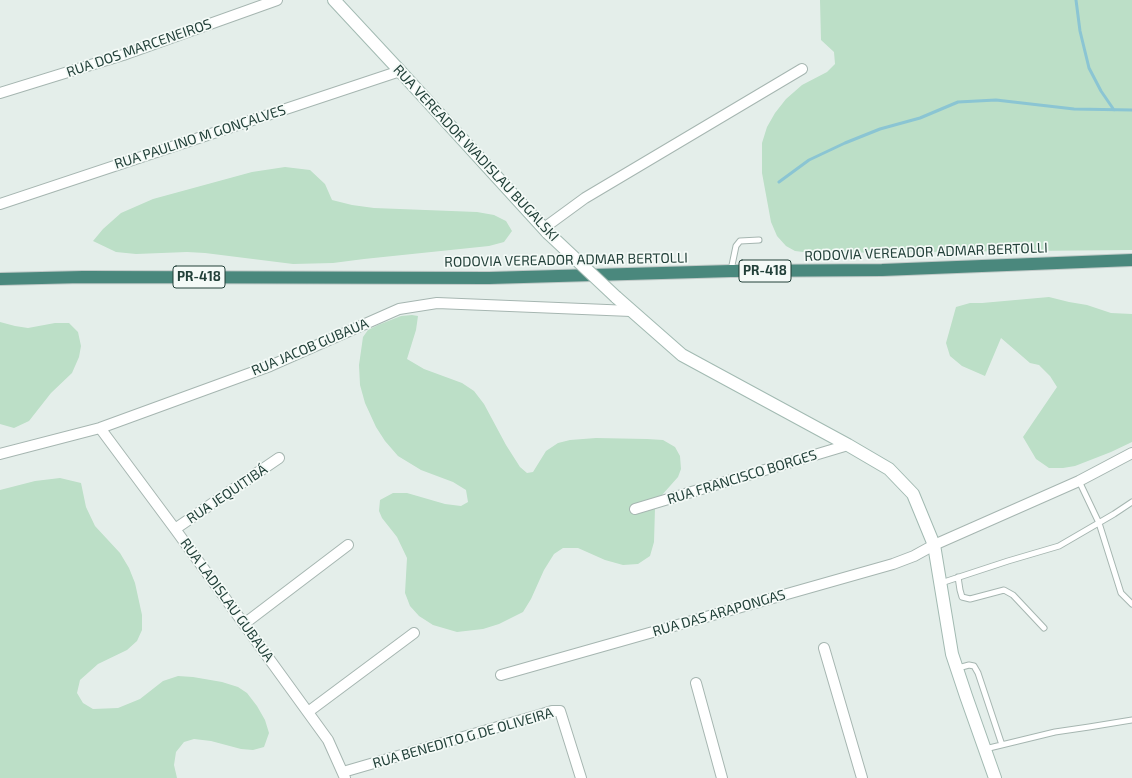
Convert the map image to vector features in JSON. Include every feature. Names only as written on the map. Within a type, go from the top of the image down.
[{"type":"highway","name":"RODOVIA VEREADOR ADMAR BERTOLLI","points":[[0,279],[83,277],[489,278],[731,271],[882,270],[1132,260]]},
{"type":"main road","name":"RUA VEREADOR WADISLAU BUGALSKI","points":[[334,0],[546,230],[631,311],[682,355],[848,445],[889,470],[913,494],[934,545],[952,654],[984,750],[995,778]]},
{"type":"street","name":"RUA DOS MARCENEIROS","points":[[0,93],[123,55],[277,0]]},
{"type":"street","points":[[546,230],[585,198],[802,69]]},
{"type":"street","name":"RUA PAULINO M GONÇALVES","points":[[0,204],[400,70]]},
{"type":"street","name":"RUA JACOB GUBAUA","points":[[0,454],[100,428],[270,366],[399,309],[437,303],[631,311]]},
{"type":"street","name":"RUA LADISLAU GUBAUA","points":[[100,428],[328,740],[344,775]]},
{"type":"street","name":"RUA FRANCISCO BORGES","points":[[636,508],[848,445]]},
{"type":"street","name":"RUA DAS ARAPONGAS","points":[[501,675],[893,564],[914,556],[934,545],[1079,481],[1132,454]]},
{"type":"street","name":"RUA JEQUITIBÁ","points":[[175,529],[279,458]]},
{"type":"street","points":[[244,624],[348,545]]},
{"type":"street","points":[[308,712],[414,633]]},
{"type":"street","points":[[824,648],[862,778]]},
{"type":"street","points":[[696,683],[722,778]]},
{"type":"street","name":"RUA BENEDITO G DE OLIVEIRA","points":[[344,775],[552,711],[560,711],[581,778]]},
{"type":"lane","points":[[731,271],[736,246],[740,241],[759,240]]},
{"type":"lane","points":[[1079,481],[1099,523],[1121,592],[1132,604]]},
{"type":"lane","points":[[940,583],[1059,546],[1132,502]]},
{"type":"lane","points":[[958,577],[962,597],[970,599],[1004,590],[1013,595],[1044,628]]},
{"type":"lane","points":[[957,669],[969,665],[974,666],[978,673],[1002,746]]},
{"type":"lane","points":[[984,750],[1055,732],[1132,720]]},
{"type":"green space","points":[[820,0],[1132,0],[1132,250],[812,253],[795,251],[786,246],[777,236],[771,222],[762,173],[762,143],[767,127],[775,113],[786,99],[802,85],[827,72],[835,64],[834,52],[821,40]]},
{"type":"green space","points":[[285,167],[310,170],[325,184],[332,200],[374,208],[477,212],[494,215],[506,221],[512,231],[504,242],[489,246],[333,263],[293,264],[205,253],[187,252],[136,254],[116,252],[93,241],[103,229],[121,213],[153,199],[252,172]]},
{"type":"green space","points":[[1049,297],[1087,305],[1111,313],[1132,314],[1132,442],[1075,466],[1063,468],[1049,468],[1036,459],[1023,437],[1057,387],[1050,376],[1039,365],[1030,363],[1001,338],[985,376],[962,366],[950,356],[946,343],[956,307],[970,303]]},
{"type":"green space","points":[[401,316],[418,316],[416,330],[407,359],[424,369],[462,383],[474,391],[484,404],[506,445],[520,467],[527,473],[533,472],[546,451],[558,443],[570,440],[596,438],[663,440],[675,447],[680,456],[681,469],[678,477],[662,495],[655,508],[654,542],[650,556],[638,564],[623,565],[605,560],[578,548],[563,548],[554,554],[544,570],[531,599],[523,612],[499,624],[483,629],[457,632],[433,625],[419,616],[410,606],[405,593],[407,558],[397,537],[382,518],[379,511],[380,500],[393,493],[407,493],[445,504],[461,506],[468,502],[466,490],[453,482],[421,470],[398,456],[385,441],[376,427],[365,403],[360,385],[359,365],[363,337],[368,330]]},
{"type":"green space","points":[[0,322],[28,328],[55,323],[69,323],[78,332],[81,346],[79,357],[72,373],[51,393],[29,421],[14,428],[0,424]]},
{"type":"green space","points":[[60,478],[81,483],[86,507],[95,526],[120,553],[129,568],[135,583],[142,615],[142,630],[137,641],[127,650],[98,664],[80,680],[77,693],[83,703],[93,709],[118,708],[140,699],[163,681],[178,676],[222,682],[238,687],[247,693],[257,706],[265,720],[269,733],[264,747],[253,750],[241,749],[211,741],[194,739],[184,742],[176,752],[174,765],[177,778],[0,778],[0,490],[35,481]]},
{"type":"waterway","points":[[1076,0],[1080,31],[1089,68],[1101,91],[1114,110]]},
{"type":"waterway","points":[[779,182],[809,160],[845,143],[880,129],[920,118],[958,102],[996,100],[1074,109],[1132,110]]}]
